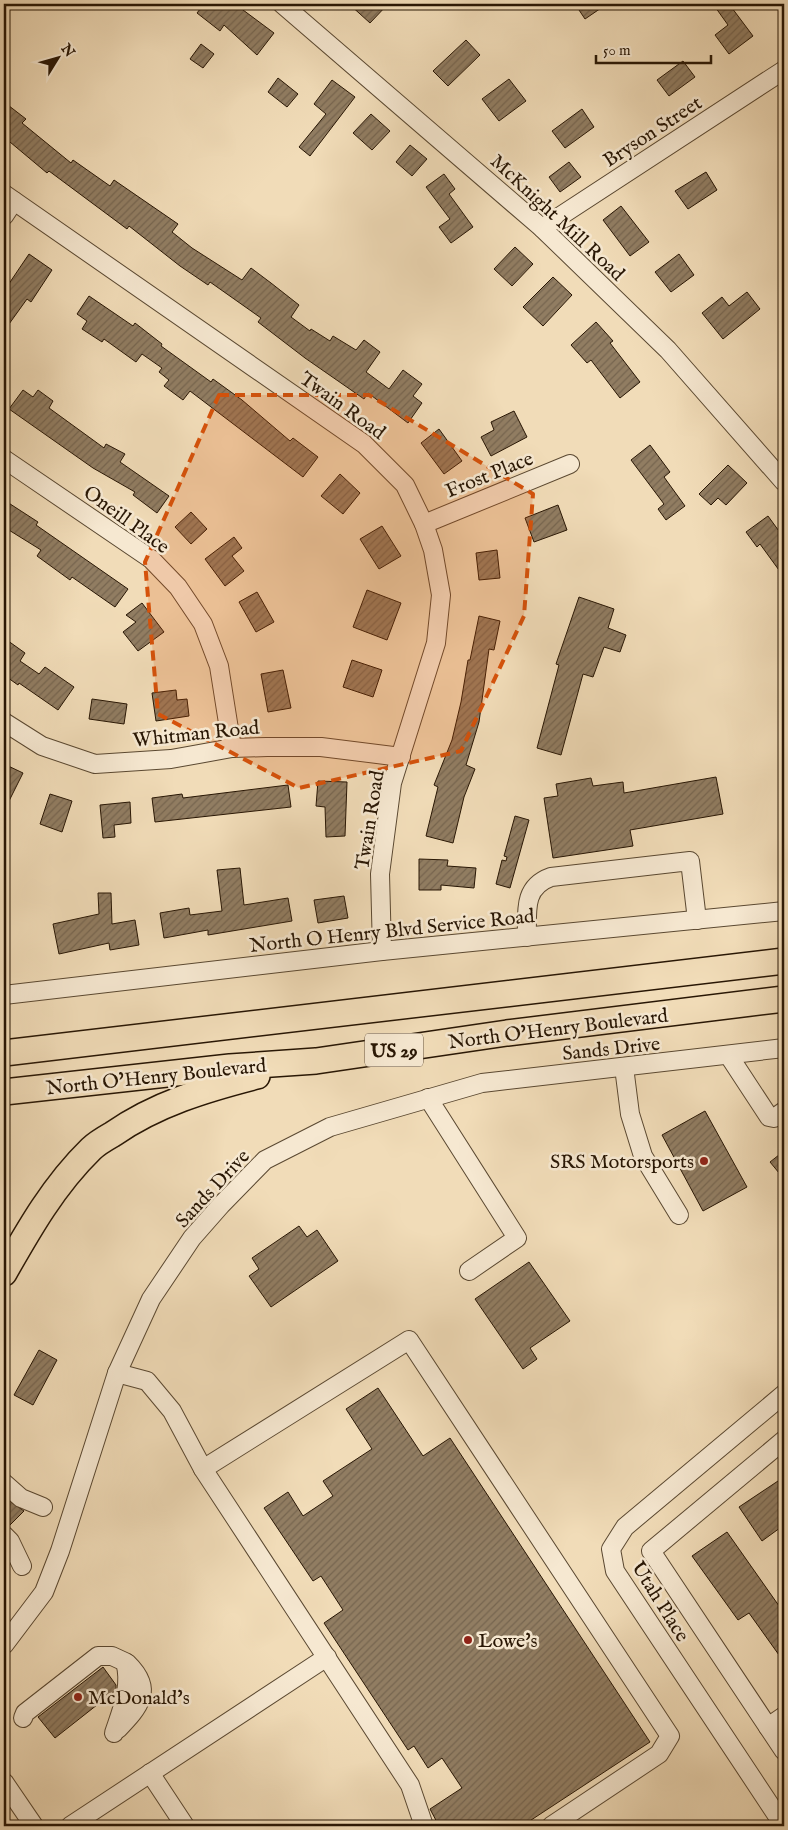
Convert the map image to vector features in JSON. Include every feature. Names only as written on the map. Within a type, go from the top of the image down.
[{"type":"highway","name":"North O'Henry Boulevard","points":[[4,1053],[784,960]]},
{"type":"highway","name":"North O'Henry Boulevard","points":[[4,1092],[221,1068],[316,1061],[507,1033],[784,999]]},
{"type":"highway","points":[[4,1273],[37,1216],[62,1180],[92,1148],[133,1120],[157,1107],[223,1085],[316,1061]]},
{"type":"street","name":"McKnight Mill Road","points":[[282,4],[542,228],[668,350],[784,482]]},
{"type":"street","name":"Bryson Street","points":[[542,228],[784,70]]},
{"type":"street","points":[[4,216],[9,197]]},
{"type":"street","name":"Twain Road","points":[[9,197],[364,444],[405,486],[424,524],[433,550],[441,595],[436,643],[392,783],[380,874],[382,951]]},
{"type":"street","name":"Oneill Place","points":[[4,459],[151,559],[178,587],[203,624],[219,666],[232,748]]},
{"type":"street","name":"Frost Place","points":[[424,524],[570,464]]},
{"type":"street","name":"Whitman Road","points":[[4,722],[42,746],[95,764],[171,759],[232,748],[321,747],[401,757]]},
{"type":"street","points":[[527,936],[529,895],[539,881],[551,877],[690,861],[697,920]]},
{"type":"street","name":"North O Henry Blvd Service Road","points":[[4,995],[382,951],[784,911]]},
{"type":"street","name":"Sands Drive","points":[[4,1645],[44,1592],[60,1551],[117,1373],[151,1299],[192,1238],[220,1205],[265,1160],[330,1127],[482,1083],[784,1048]]},
{"type":"street","points":[[728,1056],[769,1116],[774,1118],[784,1111]]},
{"type":"street","points":[[624,1068],[630,1114],[643,1156],[679,1216]]},
{"type":"street","points":[[428,1098],[517,1238],[469,1271]]},
{"type":"street","points":[[203,1469],[409,1340],[670,1736],[660,1754],[551,1826]]},
{"type":"street","points":[[117,1373],[147,1381],[172,1410],[203,1469],[410,1785],[424,1826]]},
{"type":"street","name":"Utah Place","points":[[778,1817],[615,1571],[611,1549],[625,1527],[784,1394]]},
{"type":"street","points":[[784,1440],[651,1551],[784,1751]]},
{"type":"street","points":[[4,1483],[21,1498],[43,1506]]},
{"type":"street","points":[[4,1535],[10,1541],[22,1566]]},
{"type":"street","points":[[23,1718],[26,1713],[98,1656],[112,1656],[125,1662],[129,1676],[125,1700],[114,1733]]},
{"type":"street","points":[[70,1826],[327,1657]]},
{"type":"street","points":[[768,1727],[784,1716]]},
{"type":"street","points":[[150,1773],[185,1826]]},
{"type":"street","points":[[4,1782],[34,1826]]},
{"type":"highlighted area","points":[[219,395],[369,395],[533,494],[524,616],[461,751],[299,788],[158,714],[145,562]]},
{"type":"building","points":[[204,4],[235,4],[274,33],[257,55],[224,25],[220,31],[197,13]]},
{"type":"building","points":[[349,4],[388,4],[370,23]]},
{"type":"building","points":[[575,4],[607,4],[585,19]]},
{"type":"building","points":[[713,4],[729,4],[753,36],[729,54],[715,35],[728,25]]},
{"type":"building","points":[[466,40],[480,55],[448,86],[433,71]]},
{"type":"building","points":[[201,44],[214,54],[203,68],[190,59]]},
{"type":"building","points":[[683,61],[695,77],[669,96],[657,80]]},
{"type":"building","points":[[278,78],[298,94],[287,107],[268,92]]},
{"type":"building","points":[[509,79],[526,101],[499,121],[482,99]]},
{"type":"building","points":[[332,80],[355,97],[310,156],[299,147],[326,114],[314,104]]},
{"type":"building","points":[[4,102],[26,119],[22,123],[71,163],[73,160],[110,186],[114,180],[178,224],[172,232],[192,248],[242,280],[251,268],[299,305],[291,317],[310,331],[311,329],[330,341],[333,336],[356,350],[364,340],[380,352],[366,372],[389,389],[403,370],[422,384],[413,396],[422,403],[408,423],[368,393],[364,399],[305,358],[258,322],[261,318],[210,282],[208,285],[180,266],[129,226],[127,229],[49,171],[47,173],[4,137]]},
{"type":"building","points":[[582,109],[594,127],[565,148],[552,131]]},
{"type":"building","points":[[371,114],[390,131],[372,150],[353,133]]},
{"type":"building","points":[[410,145],[427,159],[412,176],[396,162]]},
{"type":"building","points":[[569,162],[581,177],[560,192],[549,177]]},
{"type":"building","points":[[706,172],[717,190],[688,209],[675,191]]},
{"type":"building","points":[[444,174],[455,189],[449,194],[473,227],[451,243],[439,227],[450,219],[426,187]]},
{"type":"building","points":[[621,206],[649,242],[630,256],[603,220]]},
{"type":"building","points":[[515,247],[533,264],[512,286],[494,269]]},
{"type":"building","points":[[29,254],[52,270],[31,302],[27,299],[4,331],[4,291]]},
{"type":"building","points":[[679,254],[694,275],[671,292],[655,272]]},
{"type":"building","points":[[553,277],[572,295],[543,326],[523,307]]},
{"type":"building","points":[[747,292],[760,309],[723,339],[702,313],[722,297],[729,306]]},
{"type":"building","points":[[89,296],[133,326],[135,323],[162,344],[161,346],[211,382],[213,379],[242,400],[290,441],[293,438],[318,457],[303,477],[190,391],[183,400],[164,386],[169,380],[159,372],[162,368],[142,354],[136,362],[104,339],[102,342],[82,329],[87,321],[77,314]]},
{"type":"building","points":[[596,322],[613,341],[610,343],[640,382],[620,398],[591,360],[587,363],[571,345]]},
{"type":"building","points":[[23,390],[33,397],[38,390],[53,401],[49,408],[104,448],[106,444],[125,454],[120,462],[169,496],[157,513],[133,495],[135,492],[93,468],[9,409]]},
{"type":"building","points":[[514,411],[527,437],[491,456],[481,437],[494,430],[491,422]]},
{"type":"building","points":[[439,429],[462,461],[444,474],[421,443]]},
{"type":"building","points":[[650,445],[670,472],[664,477],[685,506],[666,520],[658,509],[664,504],[631,460]]},
{"type":"building","points":[[728,465],[747,483],[726,505],[718,498],[711,505],[699,494]]},
{"type":"building","points":[[340,474],[360,493],[343,514],[321,496]]},
{"type":"building","points":[[4,500],[38,522],[36,525],[128,589],[115,607],[72,577],[70,580],[37,556],[41,550],[4,527]]},
{"type":"building","points":[[558,505],[567,530],[534,542],[525,518]]},
{"type":"building","points":[[191,512],[207,529],[191,544],[175,527]]},
{"type":"building","points":[[768,516],[784,538],[784,577],[760,544],[757,547],[746,532]]},
{"type":"building","points":[[382,526],[401,556],[379,569],[360,539]]},
{"type":"building","points":[[234,537],[242,548],[232,556],[244,571],[225,586],[205,559]]},
{"type":"building","points":[[497,550],[500,578],[479,580],[476,553]]},
{"type":"building","points":[[367,590],[401,603],[387,640],[353,627]]},
{"type":"building","points":[[257,592],[274,622],[256,632],[239,602]]},
{"type":"building","points":[[579,597],[614,609],[608,628],[626,635],[620,652],[604,647],[593,677],[583,674],[561,755],[537,748],[559,665],[556,664]]},
{"type":"building","points":[[142,603],[164,632],[138,651],[123,632],[136,622],[126,615]]},
{"type":"building","points":[[479,616],[500,621],[494,650],[489,649],[479,722],[466,765],[475,769],[464,797],[453,843],[426,836],[438,787],[434,785],[452,740]]},
{"type":"building","points":[[4,638],[25,653],[20,661],[39,674],[45,667],[74,687],[58,710],[4,675]]},
{"type":"building","points":[[352,660],[382,670],[373,697],[343,687]]},
{"type":"building","points":[[283,670],[291,708],[268,712],[261,674]]},
{"type":"building","points":[[176,690],[177,700],[187,699],[189,716],[156,721],[152,693]]},
{"type":"building","points":[[92,699],[127,704],[124,724],[89,719]]},
{"type":"building","points":[[4,764],[23,773],[4,811]]},
{"type":"building","points":[[716,777],[723,814],[630,830],[633,846],[553,858],[544,798],[558,796],[556,784],[591,778],[593,786],[623,782],[624,793]]},
{"type":"building","points":[[318,781],[347,782],[345,836],[326,837],[325,807],[316,806]]},
{"type":"building","points":[[288,785],[291,807],[155,822],[152,798],[182,794],[183,798]]},
{"type":"building","points":[[50,794],[72,801],[62,832],[40,824]]},
{"type":"building","points":[[130,802],[131,823],[114,825],[115,837],[103,838],[100,805]]},
{"type":"building","points":[[515,816],[529,820],[510,888],[496,884],[502,860],[506,861],[507,857],[504,856]]},
{"type":"building","points":[[419,859],[448,860],[447,866],[476,868],[474,888],[441,885],[441,890],[419,890]]},
{"type":"building","points":[[240,868],[244,905],[288,898],[292,921],[208,935],[208,930],[164,938],[160,913],[189,908],[190,915],[222,911],[217,870]]},
{"type":"building","points":[[98,893],[111,893],[112,924],[135,920],[139,945],[110,950],[109,943],[59,954],[53,924],[99,914]]},
{"type":"building","points":[[344,896],[348,918],[318,923],[314,900]]},
{"type":"building","name":"SRS Motorsports","points":[[705,1111],[747,1187],[703,1211],[662,1135]]},
{"type":"building","points":[[784,1151],[784,1179],[770,1162]]},
{"type":"building","points":[[299,1226],[307,1237],[317,1230],[338,1261],[271,1307],[249,1276],[259,1269],[252,1258]]},
{"type":"building","points":[[529,1262],[570,1321],[530,1348],[537,1359],[523,1369],[475,1299]]},
{"type":"building","points":[[39,1350],[57,1360],[33,1405],[14,1395]]},
{"type":"building","points":[[378,1388],[423,1456],[450,1438],[650,1742],[522,1826],[439,1826],[430,1809],[462,1788],[442,1758],[428,1768],[414,1746],[408,1750],[324,1623],[343,1610],[321,1576],[313,1581],[264,1508],[288,1492],[303,1516],[333,1496],[323,1481],[372,1449],[346,1409]]},
{"type":"building","points":[[784,1477],[784,1525],[762,1541],[739,1507]]},
{"type":"building","points":[[4,1497],[24,1511],[9,1526],[4,1525]]},
{"type":"building","points":[[727,1532],[784,1613],[784,1662],[749,1613],[738,1620],[692,1556]]},
{"type":"building","points":[[103,1667],[116,1685],[116,1690],[55,1738],[38,1717]]},
{"type":"place","name":"SRS Motorsports","points":[[704,1161]]},
{"type":"place","name":"Lowe's","points":[[468,1640]]},
{"type":"place","name":"McDonald's","points":[[78,1697]]}]
